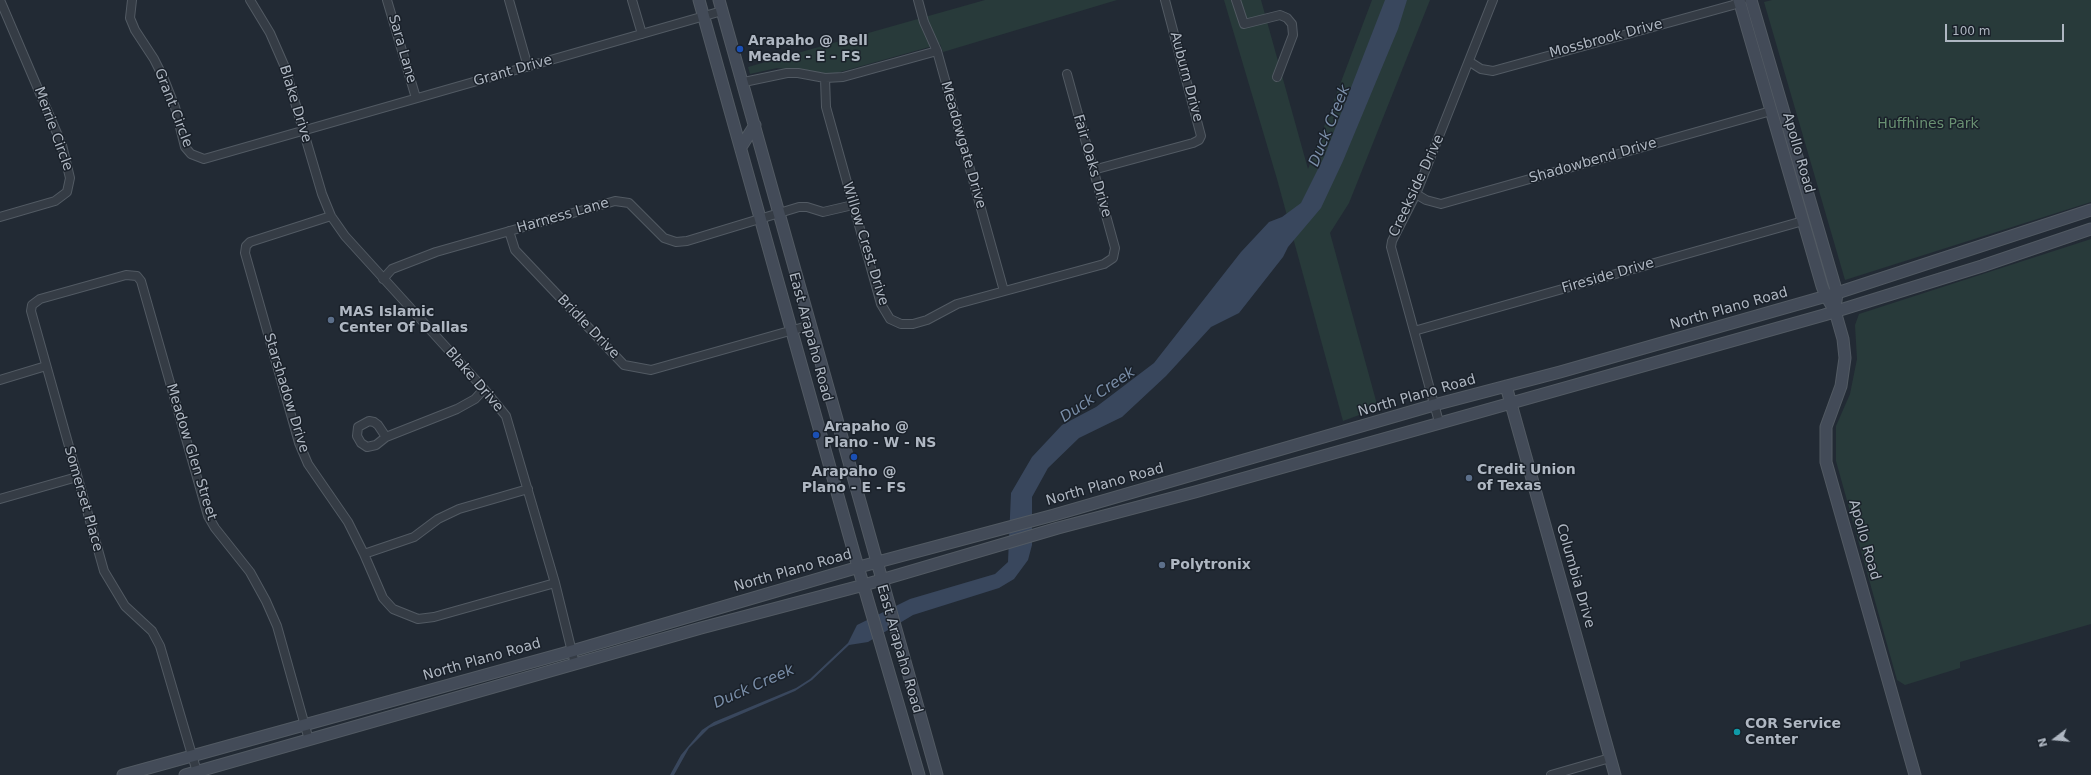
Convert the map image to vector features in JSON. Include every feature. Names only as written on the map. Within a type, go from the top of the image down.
[{"type":"main road","name":"East Arapaho Road","points":[[699,0],[919,775]]},
{"type":"main road","name":"East Arapaho Road","points":[[719,0],[744,82],[779,214],[937,775]]},
{"type":"main road","name":"Apollo Road","points":[[1740,0],[1803,221],[1826,296],[1835,311],[1843,339],[1845,358],[1841,386],[1826,427],[1826,462],[1915,775]]},
{"type":"main road","name":"Apollo Road","points":[[1751,0],[1837,293],[1835,311]]},
{"type":"main road","points":[[741,147],[755,125]]},
{"type":"main road","name":"North Plano Road","points":[[123,775],[572,651],[876,562],[1037,520],[1434,405],[1685,337],[1837,293],[1974,250],[2091,210]]},
{"type":"main road","name":"North Plano Road","points":[[185,775],[576,664],[882,580],[1037,534],[1511,403],[1835,311],[1982,266],[2091,229]]},
{"type":"main road","points":[[1685,337],[1688,352]]},
{"type":"main road","name":"Columbia Drive","points":[[1506,386],[1615,775]]},
{"type":"main road","points":[[1342,432],[1346,449]]},
{"type":"main road","points":[[424,692],[428,706]]},
{"type":"street","name":"Merrie Circle","points":[[0,0],[62,145],[70,178],[67,192],[56,201],[0,217]]},
{"type":"street","name":"Grant Circle","points":[[132,0],[130,18],[135,30],[154,59],[164,79],[174,107],[185,147],[192,154],[204,159],[303,131]]},
{"type":"street","name":"Blake Drive","points":[[250,0],[270,32],[284,65],[322,194],[331,216],[345,236],[484,389],[506,416],[528,489],[576,664]]},
{"type":"street","name":"Sara Lane","points":[[387,0],[416,98]]},
{"type":"street","points":[[509,0],[528,67]]},
{"type":"street","points":[[632,0],[642,34]]},
{"type":"street","name":"Meadowgate Drive","points":[[918,0],[924,22],[937,51],[1004,291]]},
{"type":"street","name":"Auburn Drive","points":[[1093,170],[1193,143],[1199,140],[1201,136],[1165,0]]},
{"type":"street","points":[[1236,0],[1244,24],[1280,15],[1287,18],[1292,24],[1293,35],[1276,77]]},
{"type":"street","name":"Creekside Drive","points":[[1439,422],[1391,247],[1396,232],[1416,194],[1470,62],[1493,0]]},
{"type":"street","name":"Mossbrook Drive","points":[[1470,62],[1481,69],[1493,71],[1740,0]]},
{"type":"street","name":"Grant Drive","points":[[303,131],[722,12]]},
{"type":"street","points":[[744,82],[787,73],[798,73],[825,78],[843,77],[937,51]]},
{"type":"street","name":"Fair Oaks Drive","points":[[1067,74],[1115,248],[1113,258]]},
{"type":"street","name":"Willow Crest Drive","points":[[825,78],[824,94],[826,107],[881,304],[890,319],[901,324],[913,324],[927,320],[957,304],[1104,264],[1113,258]]},
{"type":"street","name":"Shadowbend Drive","points":[[1416,194],[1426,200],[1441,204],[1771,111]]},
{"type":"street","name":"Harness Lane","points":[[382,278],[392,269],[406,262],[615,201],[629,203],[664,238],[676,242],[687,241],[799,207],[807,207],[823,212],[853,205]]},
{"type":"street","name":"Starshadow Drive","points":[[331,216],[250,242],[246,246],[245,252],[299,443],[308,464],[348,522],[383,598],[393,610],[418,619],[434,617],[554,583]]},
{"type":"street","name":"Fireside Drive","points":[[1414,331],[1803,221]]},
{"type":"street","name":"Bridle Drive","points":[[509,231],[515,250],[624,365],[651,370],[810,325]]},
{"type":"street","name":"Somerset Place","points":[[126,275],[36,301],[31,311],[104,571],[124,606],[152,631],[160,646],[196,772]]},
{"type":"street","name":"Meadow Glen Street","points":[[126,275],[137,276],[141,281],[208,516],[215,528],[250,572],[266,601],[277,626],[309,740]]},
{"type":"street","points":[[0,380],[46,366]]},
{"type":"street","points":[[386,437],[457,409],[475,399],[484,389]]},
{"type":"street","points":[[0,499],[77,477]]},
{"type":"street","points":[[364,554],[414,537],[438,520],[459,509],[528,489]]},
{"type":"street","points":[[1551,775],[1610,758]]},
{"type":"green space","points":[[985,0],[1117,0],[943,52],[940,44],[833,74],[777,68],[750,74],[748,67]]},
{"type":"green space","points":[[1224,0],[1261,0],[1308,169],[1372,0],[1430,0],[1349,203],[1330,233],[1378,408],[1343,421],[1277,179]]},
{"type":"green space","name":"Huffhines Park","points":[[1772,0],[2091,0],[2091,202],[1845,280],[1764,2]]},
{"type":"green space","points":[[2091,239],[2091,624],[1960,662],[1960,668],[1905,685],[1897,680],[1836,461],[1836,426],[1850,394],[1857,359],[1855,325],[1859,314]]},
{"type":"water","points":[[1385,0],[1407,0],[1398,29],[1343,161],[1321,208],[1288,247],[1283,257],[1239,313],[1211,327],[1166,376],[1122,417],[1079,438],[1048,468],[1032,497],[1032,545],[1028,560],[1014,579],[999,588],[913,615],[868,642],[849,645],[812,680],[795,691],[709,728],[689,748],[674,775],[670,775],[681,755],[702,730],[714,722],[796,688],[810,679],[848,643],[857,625],[910,599],[995,574],[1008,562],[1011,493],[1032,457],[1062,425],[1096,407],[1154,363],[1241,252],[1269,222],[1282,217],[1301,203],[1324,157]]},
{"type":"place","name":"Arapaho @ Bell Meade - E - FS","points":[[740,49]]},
{"type":"place","name":"MAS Islamic Center Of Dallas","points":[[331,320]]},
{"type":"place","name":"Arapaho @ Plano - W - NS","points":[[816,435]]},
{"type":"place","name":"Arapaho @ Plano - E - FS","points":[[854,457]]},
{"type":"place","name":"Credit Union of Texas","points":[[1469,478]]},
{"type":"place","name":"Polytronix","points":[[1162,565]]},
{"type":"place","name":"COR Service Center","points":[[1737,732]]},
{"type":"water label","name":"Duck Creek","points":[[1330,126]]},
{"type":"water label","name":"Duck Creek","points":[[1098,395]]},
{"type":"water label","name":"Duck Creek","points":[[754,687]]}]
